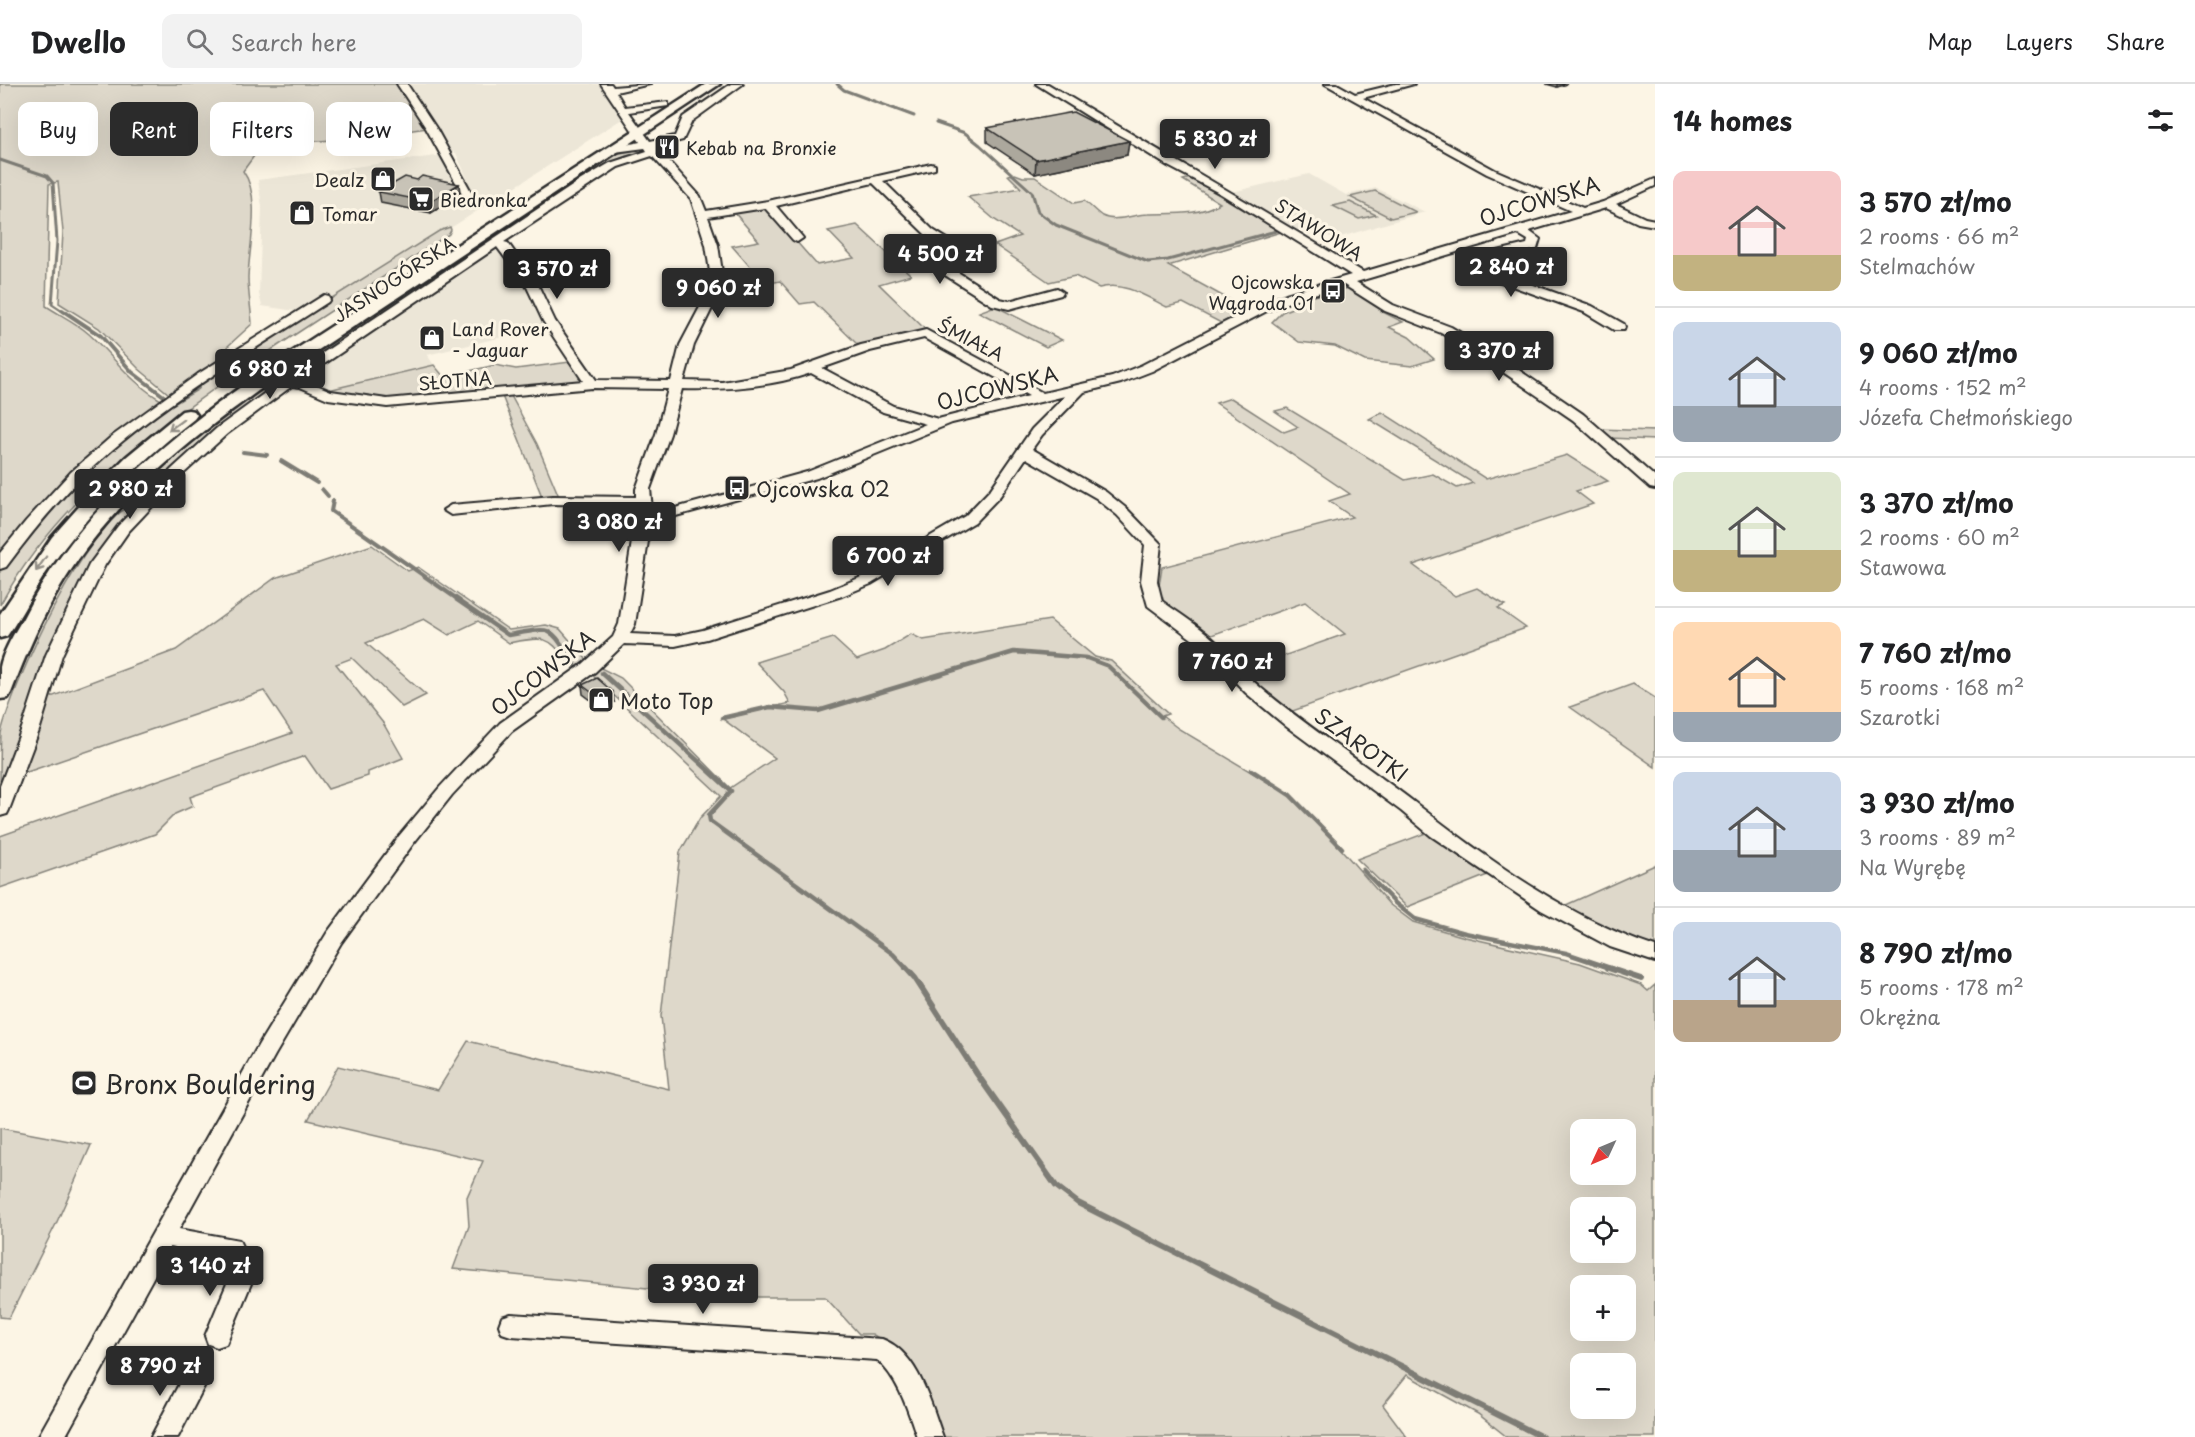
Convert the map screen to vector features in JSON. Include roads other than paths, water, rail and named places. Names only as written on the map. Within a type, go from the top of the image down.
[{"type":"main road","name":"JASNOGÓRSKA","points":[[0,693],[20,643],[41,602],[74,551],[101,519],[163,455],[242,394],[611,151],[664,104],[694,84]]},
{"type":"main road","name":"JASNOGÓRSKA","points":[[0,632],[21,594],[62,536],[110,483],[164,434],[268,360],[635,129],[714,84]]},
{"type":"street","points":[[402,84],[431,128],[469,196],[477,201]]},
{"type":"street","points":[[645,84],[608,87],[635,129],[692,192],[712,245],[716,272],[715,290],[687,345],[663,434],[644,489],[642,502],[645,511],[655,519]]},
{"type":"street","points":[[1,807],[31,728],[54,655],[97,565],[123,529],[151,497],[222,431],[272,393],[294,381],[603,171],[679,138],[687,119],[738,84]]},
{"type":"street","name":"STAWOWA","points":[[1041,84],[1353,278],[1389,308],[1446,330],[1486,354],[1578,417],[1655,485]]},
{"type":"street","points":[[1330,84],[1491,172],[1581,211]]},
{"type":"street","points":[[1354,97],[1409,84]]},
{"type":"street","points":[[622,110],[664,104]]},
{"type":"street","points":[[611,151],[626,147],[652,149]]},
{"type":"street","points":[[702,215],[768,204],[931,167]]},
{"type":"street","points":[[875,179],[930,232],[952,248],[952,255],[938,263],[951,274],[996,302],[1010,305],[1058,292]]},
{"type":"street","name":"OJCOWSKA","points":[[51,1437],[267,1050],[334,938],[406,840],[446,791],[506,726],[589,668],[620,639],[627,624],[640,535],[647,525],[655,519],[812,475],[939,423],[979,411],[1080,389],[1147,368],[1272,304],[1607,204],[1655,182]]},
{"type":"street","points":[[768,204],[797,238]]},
{"type":"street","points":[[1607,204],[1642,221],[1655,223]]},
{"type":"street","points":[[1520,230],[1534,239],[1533,246],[1493,256],[1483,262],[1484,268],[1491,274],[1588,309],[1619,327]]},
{"type":"street","points":[[498,243],[504,246],[534,287],[549,321],[592,384]]},
{"type":"street","points":[[0,564],[38,515],[87,465],[115,441],[183,390],[324,299]]},
{"type":"street","name":"ŚMIAŁA","points":[[677,385],[706,387],[740,384],[812,368],[866,348],[926,334],[1041,398]]},
{"type":"street","points":[[812,368],[888,409],[939,423]]},
{"type":"street","points":[[242,394],[272,384],[294,381]]},
{"type":"street","name":"SŁOTNA","points":[[294,381],[328,395],[387,403],[592,384],[677,385]]},
{"type":"street","points":[[620,639],[675,640],[707,634],[836,593],[865,581],[970,519],[994,493],[1038,432],[1080,389]]},
{"type":"street","name":"SZAROTKI","points":[[1025,451],[1101,495],[1134,524],[1153,544],[1149,581],[1154,603],[1206,641],[1252,689],[1293,723],[1408,807],[1438,832],[1548,905],[1617,942],[1655,955]]},
{"type":"street","points":[[101,519],[129,502],[151,497]]},
{"type":"street","points":[[451,510],[553,500],[642,502]]},
{"type":"street","points":[[164,1236],[231,1247],[243,1274],[217,1336]]},
{"type":"street","points":[[511,1325],[856,1347],[886,1352],[894,1358],[914,1395],[930,1437]]},
{"type":"street","points":[[164,1437],[196,1377]]},
{"type":"waterway","points":[[837,84],[844,90],[914,116]]},
{"type":"waterway","points":[[936,123],[965,133],[980,145],[1032,192],[1038,212],[1056,225],[1148,262],[1168,260],[1276,231]]},
{"type":"waterway","points":[[0,160],[47,176],[53,183],[57,241],[52,304],[64,312]]},
{"type":"waterway","points":[[62,310],[101,336],[132,372],[165,397]]},
{"type":"waterway","points":[[173,403],[198,388]]},
{"type":"waterway","points":[[243,452],[267,455]]},
{"type":"waterway","points":[[281,461],[317,483]]},
{"type":"waterway","points":[[322,489],[328,496]]},
{"type":"waterway","points":[[333,501],[331,511],[460,601]]},
{"type":"waterway","points":[[457,600],[508,635],[543,630],[549,632],[560,642],[575,665]]},
{"type":"waterway","points":[[722,718],[770,707],[818,711],[1014,652],[1087,658],[1108,666],[1161,717]]},
{"type":"waterway","points":[[602,673],[731,791],[709,815],[710,821],[893,954],[907,969]]},
{"type":"waterway","points":[[1251,770],[1290,795],[1342,848]]},
{"type":"waterway","points":[[1363,870],[1395,903],[1415,919],[1465,933],[1566,953],[1613,969]]},
{"type":"waterway","points":[[906,968],[1056,1186],[1078,1203],[1542,1437]]},
{"type":"waterway","points":[[1608,968],[1641,979]]},
{"type":"place","name":"Kebab na Bronxie","points":[[667,147]]},
{"type":"place","name":"Dealz","points":[[383,179]]},
{"type":"place","name":"Biedronka","points":[[421,199]]},
{"type":"place","name":"Tomar","points":[[302,213]]},
{"type":"place","name":"Ojcowska Wągroda 01","points":[[1333,291]]},
{"type":"place","name":"Land Rover - Jaguar","points":[[432,338]]},
{"type":"place","name":"Ojcowska 02","points":[[737,488]]},
{"type":"place","name":"Moto Top","points":[[601,700]]},
{"type":"place","name":"Bronx Bouldering","points":[[84,1083]]}]
